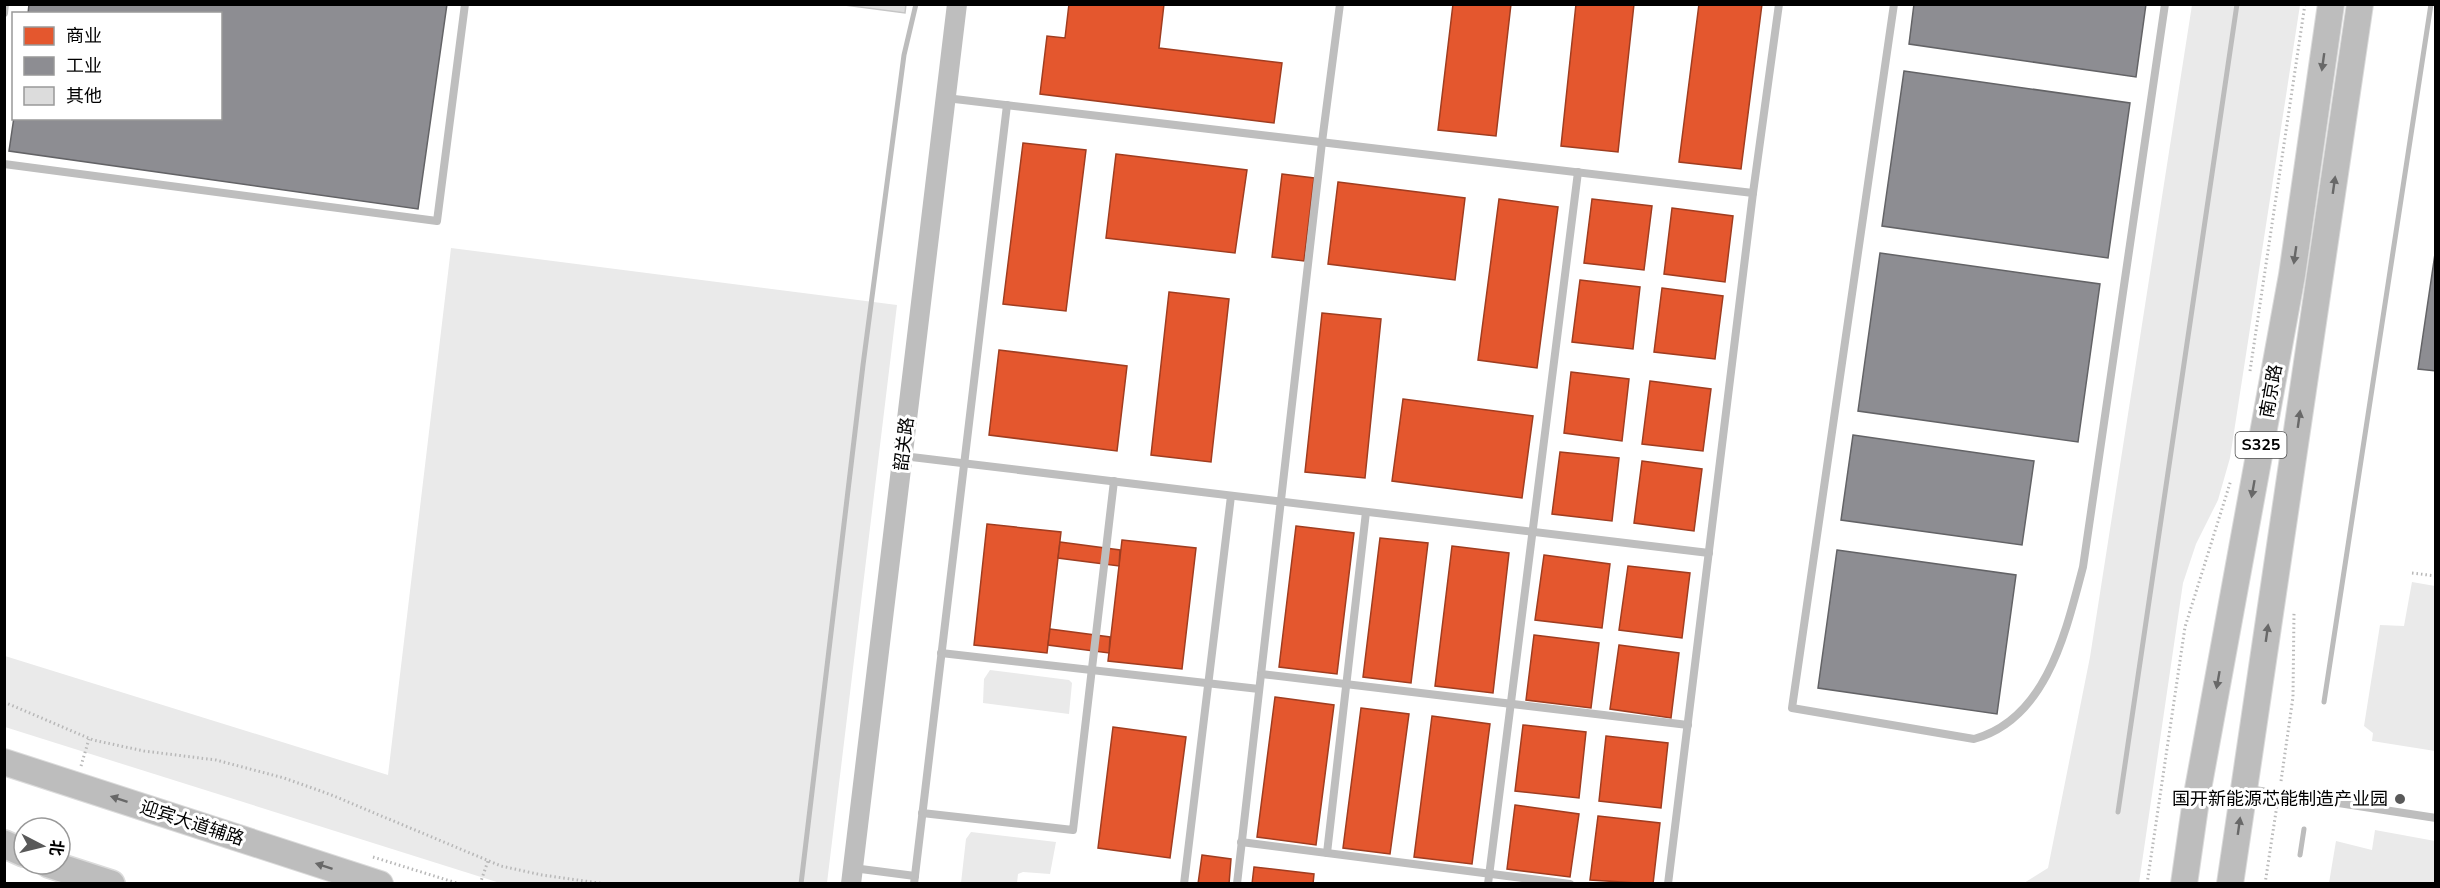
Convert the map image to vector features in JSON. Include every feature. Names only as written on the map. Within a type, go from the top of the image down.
[{"type":"highway","points":[[72,871],[111,884]]},
{"type":"main road","name":"南京路","points":[[2183,884],[2292,275],[2331,4]]},
{"type":"main road","name":"南京路","points":[[2230,884],[2360,4]]},
{"type":"main road","name":"迎宾大道辅路","points":[[4,762],[380,884]]},
{"type":"street","name":"韶关路","points":[[852,876],[957,4]]},
{"type":"lane","points":[[4,13],[6,4]]},
{"type":"lane","points":[[4,164],[437,220],[465,4]]},
{"type":"lane","points":[[1237,884],[1322,142],[1340,4]]},
{"type":"lane","points":[[1668,884],[1753,193],[1779,4]]},
{"type":"lane","points":[[1894,4],[1792,708],[1974,739],[1995,734],[2017,717],[2051,668],[2062,647],[2083,567],[2165,4]]},
{"type":"lane","points":[[946,98],[1753,193]]},
{"type":"lane","points":[[852,876],[914,880],[1007,105]]},
{"type":"lane","points":[[1488,884],[1578,172]]},
{"type":"lane","points":[[903,456],[1709,553]]},
{"type":"lane","points":[[922,813],[1073,830],[1114,481]]},
{"type":"lane","points":[[1184,884],[1231,496]]},
{"type":"lane","points":[[1327,853],[1366,512]]},
{"type":"lane","points":[[941,653],[1259,689]]},
{"type":"lane","points":[[1261,674],[1688,725]]},
{"type":"lane","points":[[2244,789],[2436,818]]},
{"type":"lane","points":[[1241,842],[1570,884]]},
{"type":"path","points":[[2250,375],[2305,4]]},
{"type":"path","points":[[2147,884],[2185,627],[2233,473]]},
{"type":"path","points":[[2412,573],[2436,576]]},
{"type":"path","points":[[4,702],[93,740],[144,751],[216,760],[284,778],[329,794],[488,861],[542,875],[606,884]]},
{"type":"path","points":[[81,767],[89,739]]},
{"type":"path","points":[[480,884],[488,861]]},
{"type":"shaded area","points":[[2192,5],[2300,5],[2230,458],[2218,500],[2196,544],[2183,583],[2139,883],[2024,883],[2048,868],[2090,657]]},
{"type":"shaded area","points":[[451,248],[897,305],[827,883],[500,883],[5,727],[5,656],[388,775]]},
{"type":"shaded area","points":[[2412,582],[2435,586],[2435,751],[2372,741],[2373,733],[2364,726],[2380,625],[2404,626]]},
{"type":"shaded area","points":[[990,670],[1069,680],[1072,683],[1069,714],[983,703],[984,679]]},
{"type":"shaded area","points":[[2375,830],[2435,841],[2435,883],[2329,883],[2336,841],[2372,850]]},
{"type":"shaded area","points":[[971,832],[1056,842],[1050,874],[1023,872],[1018,874],[1017,883],[961,883],[966,839]]},
{"type":"building: 商业","points":[[1069,4],[1164,4],[1159,48],[1282,63],[1274,123],[1040,94],[1047,36],[1065,38]]},
{"type":"building: 商业","points":[[1453,4],[1511,4],[1496,136],[1438,130]]},
{"type":"building: 商业","points":[[1576,4],[1634,4],[1618,152],[1561,146]]},
{"type":"building: 商业","points":[[1699,4],[1762,4],[1741,169],[1679,162]]},
{"type":"building: 商业","points":[[1023,143],[1086,150],[1066,311],[1003,304]]},
{"type":"building: 商业","points":[[1116,154],[1247,170],[1235,253],[1106,238]]},
{"type":"building: 商业","points":[[1282,174],[1314,178],[1304,261],[1272,257]]},
{"type":"building: 商业","points":[[1338,182],[1465,198],[1455,280],[1328,264]]},
{"type":"building: 商业","points":[[1499,199],[1558,207],[1537,368],[1478,360]]},
{"type":"building: 商业","points":[[1592,199],[1652,206],[1644,270],[1584,263]]},
{"type":"building: 商业","points":[[1672,208],[1733,216],[1725,282],[1664,274]]},
{"type":"building: 商业","points":[[1580,280],[1640,287],[1633,349],[1572,342]]},
{"type":"building: 商业","points":[[1662,288],[1723,296],[1715,359],[1654,352]]},
{"type":"building: 商业","points":[[1169,292],[1229,299],[1211,462],[1151,455]]},
{"type":"building: 商业","points":[[1322,313],[1381,319],[1365,478],[1305,472]]},
{"type":"building: 商业","points":[[999,350],[1127,366],[1117,451],[989,435]]},
{"type":"building: 商业","points":[[1571,372],[1629,379],[1622,441],[1564,433]]},
{"type":"building: 商业","points":[[1650,381],[1711,389],[1703,451],[1642,444]]},
{"type":"building: 商业","points":[[1403,399],[1533,416],[1522,498],[1392,481]]},
{"type":"building: 商业","points":[[1560,452],[1619,458],[1612,521],[1552,514]]},
{"type":"building: 商业","points":[[1642,461],[1702,469],[1694,531],[1634,523]]},
{"type":"building: 商业","points":[[987,524],[1061,532],[1047,653],[974,645]]},
{"type":"building: 商业","points":[[1296,526],[1354,533],[1337,674],[1279,667]]},
{"type":"building: 商业","points":[[1380,538],[1428,543],[1411,683],[1363,677]]},
{"type":"building: 商业","points":[[1122,540],[1196,548],[1182,669],[1108,661]]},
{"type":"building: 商业","points":[[1060,542],[1120,550],[1119,566],[1058,558]]},
{"type":"building: 商业","points":[[1452,546],[1509,553],[1493,693],[1435,686]]},
{"type":"building: 商业","points":[[1544,555],[1610,564],[1602,628],[1535,620]]},
{"type":"building: 商业","points":[[1628,566],[1690,573],[1682,638],[1619,630]]},
{"type":"building: 商业","points":[[1050,629],[1110,637],[1109,653],[1048,645]]},
{"type":"building: 商业","points":[[1534,635],[1599,643],[1591,708],[1526,700]]},
{"type":"building: 商业","points":[[1619,645],[1679,653],[1671,718],[1610,709]]},
{"type":"building: 商业","points":[[1275,697],[1334,705],[1316,845],[1257,837]]},
{"type":"building: 商业","points":[[1361,708],[1409,714],[1390,854],[1343,848]]},
{"type":"building: 商业","points":[[1432,716],[1490,724],[1472,864],[1414,857]]},
{"type":"building: 商业","points":[[1523,725],[1586,732],[1579,798],[1515,791]]},
{"type":"building: 商业","points":[[1113,727],[1186,737],[1170,858],[1098,848]]},
{"type":"building: 商业","points":[[1606,736],[1668,743],[1661,808],[1599,801]]},
{"type":"building: 商业","points":[[1515,805],[1579,814],[1570,877],[1507,869]]},
{"type":"building: 商业","points":[[1598,816],[1660,823],[1653,884],[1590,880]]},
{"type":"building: 商业","points":[[1202,855],[1231,859],[1229,884],[1198,884]]},
{"type":"building: 商业","points":[[1254,867],[1314,874],[1313,884],[1252,884]]},
{"type":"building: 工业","points":[[29,4],[447,4],[418,209],[9,151],[14,120],[222,120],[222,12],[28,12]]},
{"type":"building: 工业","points":[[1914,4],[2146,4],[2136,77],[1909,44]]},
{"type":"building: 工业","points":[[1904,71],[2130,103],[2108,258],[1882,226]]},
{"type":"building: 工业","points":[[2436,247],[2436,371],[2418,369]]},
{"type":"building: 工业","points":[[1880,253],[2100,284],[2078,442],[1858,411]]},
{"type":"building: 工业","points":[[1853,435],[2034,461],[2022,545],[1841,520]]},
{"type":"building: 工业","points":[[1837,550],[2016,575],[1997,714],[1818,688]]},
{"type":"building: 其他","points":[[837,4],[906,4],[905,13]]},
{"type":"waterway","points":[[801,884],[863,365],[904,55],[916,4]]},
{"type":"waterway","points":[[2118,812],[2237,4]]},
{"type":"waterway","points":[[2324,702],[2431,4]]},
{"type":"waterway","points":[[2300,855],[2304,829]]},
{"type":"place","name":"国开新能源芯能制造产业园","points":[[2400,799]]}]
